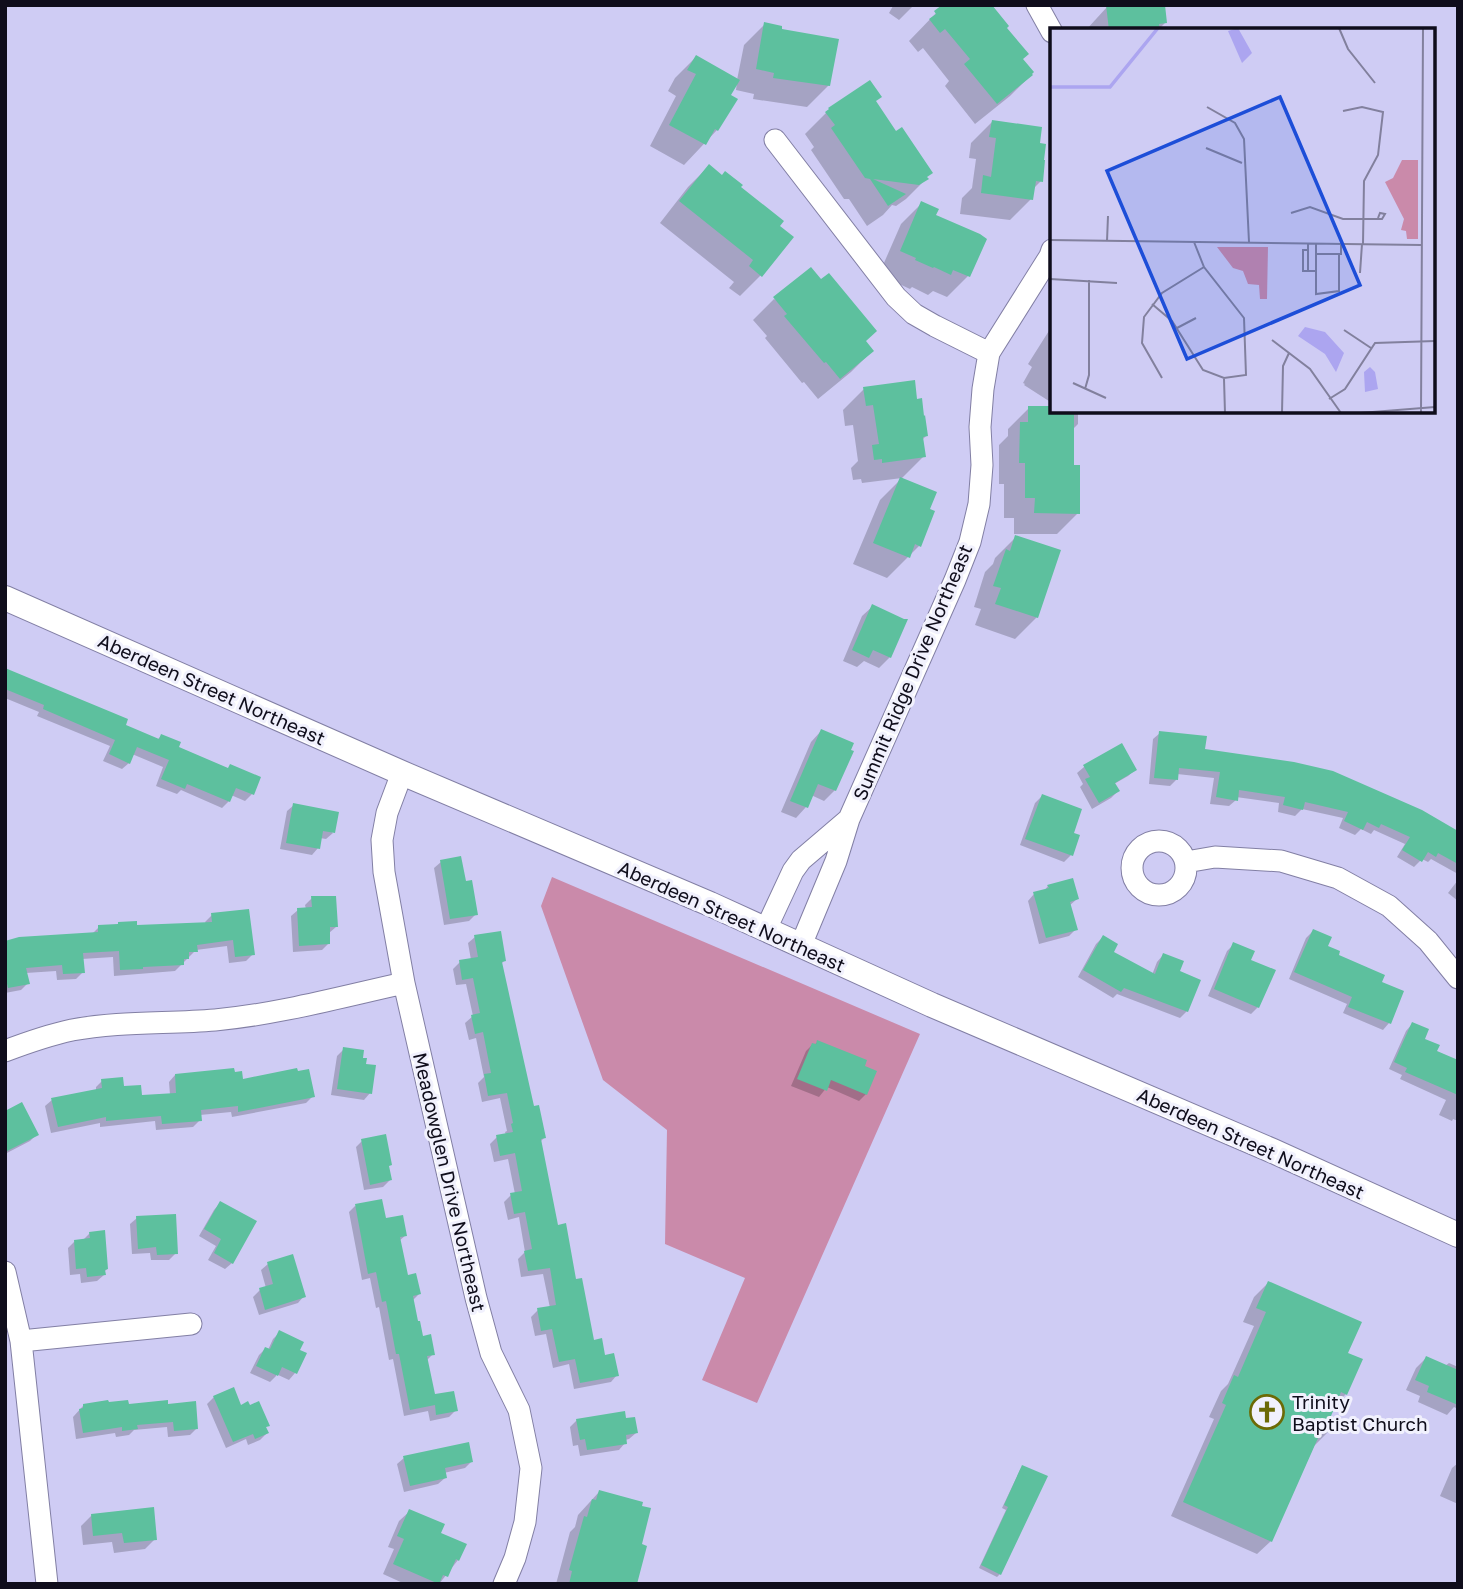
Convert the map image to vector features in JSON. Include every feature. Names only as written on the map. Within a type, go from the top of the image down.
[{"type":"street","points":[[1037,5],[1050,28]]},
{"type":"street","points":[[775,140],[896,297],[914,314],[989,353]]},
{"type":"street","name":"Summit Ridge Drive Northeast","points":[[801,945],[836,861],[849,819],[970,542],[979,504],[982,465],[980,428],[989,353],[1050,256]]},
{"type":"street","name":"Aberdeen Street Northeast","points":[[5,598],[402,774],[766,929],[932,1005],[1286,1157],[1458,1235]]},
{"type":"street","name":"Meadowglen Drive Northeast","points":[[402,774],[387,813],[382,841],[384,872],[404,983],[476,1298],[491,1353],[519,1410],[531,1468],[525,1522],[504,1584]]},
{"type":"street","name":"Summit Ridge Drive Northeast","points":[[766,929],[793,871],[801,860],[849,819]]},
{"type":"street","points":[[1185,862],[1215,857],[1280,861],[1339,878],[1389,906],[1428,941],[1458,978]]},
{"type":"street","points":[[5,1051],[72,1030],[216,1020],[291,1010],[404,983]]},
{"type":"street","points":[[5,1272],[21,1341],[47,1584]]},
{"type":"street","points":[[21,1341],[191,1324]]},
{"type":"shaded area","points":[[552,877],[920,1034],[757,1403],[702,1380],[745,1278],[665,1244],[667,1130],[603,1080],[541,906]]},
{"type":"building","points":[[942,5],[992,5],[1029,54],[1023,59],[1034,72],[1033,75],[997,104],[964,64],[970,59],[945,29],[940,33],[929,19]]},
{"type":"building","points":[[1106,5],[1165,5],[1167,23],[1159,24],[1160,28],[1109,28]]},
{"type":"building","points":[[764,22],[782,26],[782,29],[839,39],[830,86],[773,78],[774,73],[756,69]]},
{"type":"building","points":[[696,55],[740,80],[731,95],[738,99],[706,145],[669,125],[696,74],[687,70]]},
{"type":"building","points":[[870,80],[882,97],[876,101],[896,131],[902,127],[933,173],[919,185],[873,179],[906,194],[888,206],[831,128],[835,125],[825,112]]},
{"type":"building","points":[[992,120],[1042,127],[1040,143],[1046,144],[1043,182],[1036,181],[1033,200],[981,193],[983,175],[991,177],[996,138],[989,137]]},
{"type":"building","points":[[709,164],[722,175],[725,171],[743,185],[741,187],[784,221],[780,226],[794,237],[762,277],[749,266],[753,260],[679,201]]},
{"type":"building","points":[[921,201],[939,209],[936,215],[987,239],[970,277],[953,270],[951,275],[900,251]]},
{"type":"building","points":[[811,267],[821,279],[829,273],[877,331],[866,341],[874,351],[840,379],[784,316],[787,314],[773,297]]},
{"type":"building","points":[[915,380],[917,399],[922,398],[928,436],[923,437],[926,457],[882,463],[882,459],[874,460],[872,445],[879,444],[873,405],[866,406],[863,387]]},
{"type":"building","points":[[1028,406],[1050,406],[1050,413],[1074,413],[1074,465],[1080,465],[1080,514],[1034,513],[1035,498],[1025,498],[1025,463],[1019,463],[1020,422],[1028,422]]},
{"type":"building","points":[[900,477],[937,492],[930,509],[935,511],[921,547],[915,544],[910,558],[873,543]]},
{"type":"building","points":[[1015,535],[1061,550],[1038,618],[995,604],[1001,588],[993,586],[1006,549],[1010,551]]},
{"type":"building","points":[[872,604],[908,619],[891,658],[873,650],[869,658],[852,650]]},
{"type":"building","points":[[5,668],[128,719],[126,725],[159,739],[161,734],[181,742],[179,747],[228,768],[230,764],[261,777],[254,795],[236,788],[230,802],[187,784],[185,789],[161,779],[169,760],[137,747],[130,764],[109,754],[115,740],[43,709],[44,705],[5,689]]},
{"type":"building","points":[[821,729],[854,743],[851,750],[854,751],[836,791],[818,784],[808,808],[790,801]]},
{"type":"building","points":[[1159,731],[1207,736],[1205,749],[1294,762],[1333,771],[1422,810],[1458,831],[1458,864],[1438,853],[1436,857],[1428,852],[1422,862],[1402,850],[1410,837],[1381,824],[1379,828],[1367,822],[1363,830],[1344,821],[1348,812],[1305,802],[1303,810],[1283,805],[1285,797],[1239,790],[1238,801],[1216,797],[1220,772],[1179,768],[1178,780],[1154,778]]},
{"type":"building","points":[[1122,743],[1137,770],[1115,783],[1120,791],[1099,803],[1085,779],[1090,777],[1083,765]]},
{"type":"building","points":[[1042,794],[1082,809],[1074,833],[1080,835],[1073,856],[1025,839]]},
{"type":"building","points":[[293,803],[339,812],[335,833],[323,831],[320,849],[286,843]]},
{"type":"building","points":[[461,856],[466,881],[472,880],[478,915],[450,919],[440,860]]},
{"type":"building","points":[[1073,878],[1079,899],[1070,902],[1078,930],[1046,938],[1033,892]]},
{"type":"building","points":[[311,896],[336,896],[338,927],[330,927],[330,944],[299,946],[297,908],[312,907]]},
{"type":"building","points":[[249,909],[255,955],[235,957],[233,940],[197,945],[198,952],[189,952],[189,959],[184,959],[184,965],[120,970],[119,951],[83,953],[85,973],[63,974],[62,965],[26,968],[30,984],[8,988],[5,975],[5,941],[19,937],[98,932],[98,925],[118,922],[137,921],[137,925],[212,922],[211,913]]},
{"type":"building","points":[[1313,929],[1332,937],[1328,946],[1340,951],[1339,955],[1385,975],[1382,982],[1404,991],[1391,1024],[1348,1007],[1352,997],[1294,972]]},
{"type":"building","points":[[501,931],[506,961],[502,962],[534,1106],[539,1105],[546,1138],[541,1139],[558,1225],[566,1223],[576,1279],[582,1278],[594,1340],[602,1338],[605,1355],[614,1353],[619,1376],[580,1383],[575,1359],[559,1362],[552,1329],[541,1331],[537,1308],[556,1305],[550,1268],[528,1271],[524,1251],[532,1249],[525,1212],[514,1214],[510,1193],[522,1191],[515,1153],[500,1156],[496,1135],[513,1132],[507,1093],[488,1096],[484,1074],[491,1073],[483,1032],[475,1034],[471,1015],[480,1013],[473,978],[462,980],[459,960],[478,957],[474,935]]},
{"type":"building","points":[[1103,935],[1118,944],[1114,952],[1155,974],[1163,953],[1184,961],[1180,971],[1201,980],[1188,1012],[1124,988],[1121,992],[1083,970]]},
{"type":"building","points":[[1233,942],[1255,951],[1251,960],[1276,970],[1259,1008],[1214,989]]},
{"type":"building","points":[[1412,1022],[1429,1029],[1425,1039],[1440,1045],[1437,1051],[1458,1060],[1458,1095],[1405,1072],[1407,1068],[1394,1062]]},
{"type":"building","points":[[817,1040],[867,1060],[865,1066],[877,1071],[867,1095],[831,1080],[827,1091],[797,1079],[812,1043],[816,1044]]},
{"type":"building","points":[[343,1047],[364,1050],[363,1058],[367,1058],[366,1064],[376,1065],[372,1094],[337,1089]]},
{"type":"building","points":[[234,1068],[235,1072],[242,1071],[243,1079],[297,1068],[298,1071],[309,1069],[315,1097],[238,1112],[238,1106],[201,1110],[202,1121],[162,1124],[161,1116],[106,1121],[106,1117],[58,1127],[51,1098],[102,1088],[101,1079],[123,1077],[124,1086],[141,1085],[142,1095],[176,1093],[175,1074]]},
{"type":"building","points":[[22,1102],[39,1135],[5,1152],[5,1111]]},
{"type":"building","points":[[386,1134],[392,1180],[370,1185],[361,1139]]},
{"type":"building","points":[[382,1199],[386,1218],[403,1215],[407,1236],[400,1237],[408,1275],[416,1273],[421,1294],[413,1296],[418,1321],[423,1336],[431,1334],[435,1355],[427,1356],[435,1394],[454,1391],[458,1411],[436,1415],[435,1405],[410,1410],[386,1301],[382,1302],[376,1272],[368,1274],[355,1204]]},
{"type":"building","points":[[220,1201],[257,1221],[233,1264],[214,1253],[221,1239],[204,1229]]},
{"type":"building","points":[[176,1214],[178,1254],[157,1255],[156,1247],[138,1249],[136,1216]]},
{"type":"building","points":[[105,1230],[108,1269],[105,1270],[106,1275],[87,1277],[86,1268],[76,1269],[74,1240],[90,1238],[89,1232]]},
{"type":"building","points":[[293,1254],[306,1297],[265,1310],[259,1288],[273,1284],[267,1262]]},
{"type":"building","name":"Trinity Baptist Church","points":[[1268,1281],[1362,1322],[1348,1353],[1363,1359],[1347,1395],[1341,1392],[1331,1416],[1335,1421],[1330,1433],[1322,1429],[1272,1542],[1183,1502],[1226,1405],[1222,1403],[1234,1375],[1238,1377],[1266,1312],[1256,1308]]},
{"type":"building","points":[[279,1330],[304,1342],[300,1350],[307,1353],[297,1374],[282,1367],[278,1376],[256,1366],[265,1347],[270,1349]]},
{"type":"building","points":[[1426,1356],[1458,1370],[1458,1405],[1427,1392],[1429,1386],[1415,1380]]},
{"type":"building","points":[[234,1387],[241,1405],[248,1401],[250,1405],[259,1401],[270,1426],[266,1427],[269,1433],[255,1439],[253,1434],[233,1442],[213,1396]]},
{"type":"building","points":[[128,1400],[129,1404],[168,1400],[168,1404],[196,1401],[198,1429],[174,1431],[173,1422],[137,1425],[138,1429],[122,1431],[122,1427],[83,1433],[79,1409],[83,1408],[83,1404]]},
{"type":"building","points":[[625,1411],[626,1418],[635,1417],[638,1433],[626,1435],[627,1444],[587,1450],[585,1439],[580,1440],[576,1419]]},
{"type":"building","points":[[469,1442],[473,1462],[445,1468],[447,1478],[410,1486],[403,1456]]},
{"type":"building","points":[[1022,1465],[1048,1476],[1001,1575],[981,1565],[1008,1507],[1004,1505]]},
{"type":"building","points":[[599,1490],[643,1502],[642,1506],[651,1508],[642,1544],[647,1546],[637,1584],[569,1584],[572,1571],[569,1570],[584,1516],[587,1517],[592,1499],[596,1500]]},
{"type":"building","points":[[154,1507],[157,1540],[124,1543],[122,1533],[93,1536],[91,1514]]},
{"type":"building","points":[[409,1509],[445,1524],[441,1533],[467,1544],[448,1577],[443,1575],[439,1584],[393,1564],[404,1539],[397,1536]]},
{"type":"place","name":"Trinity Baptist Church","points":[[1267,1412]]}]
